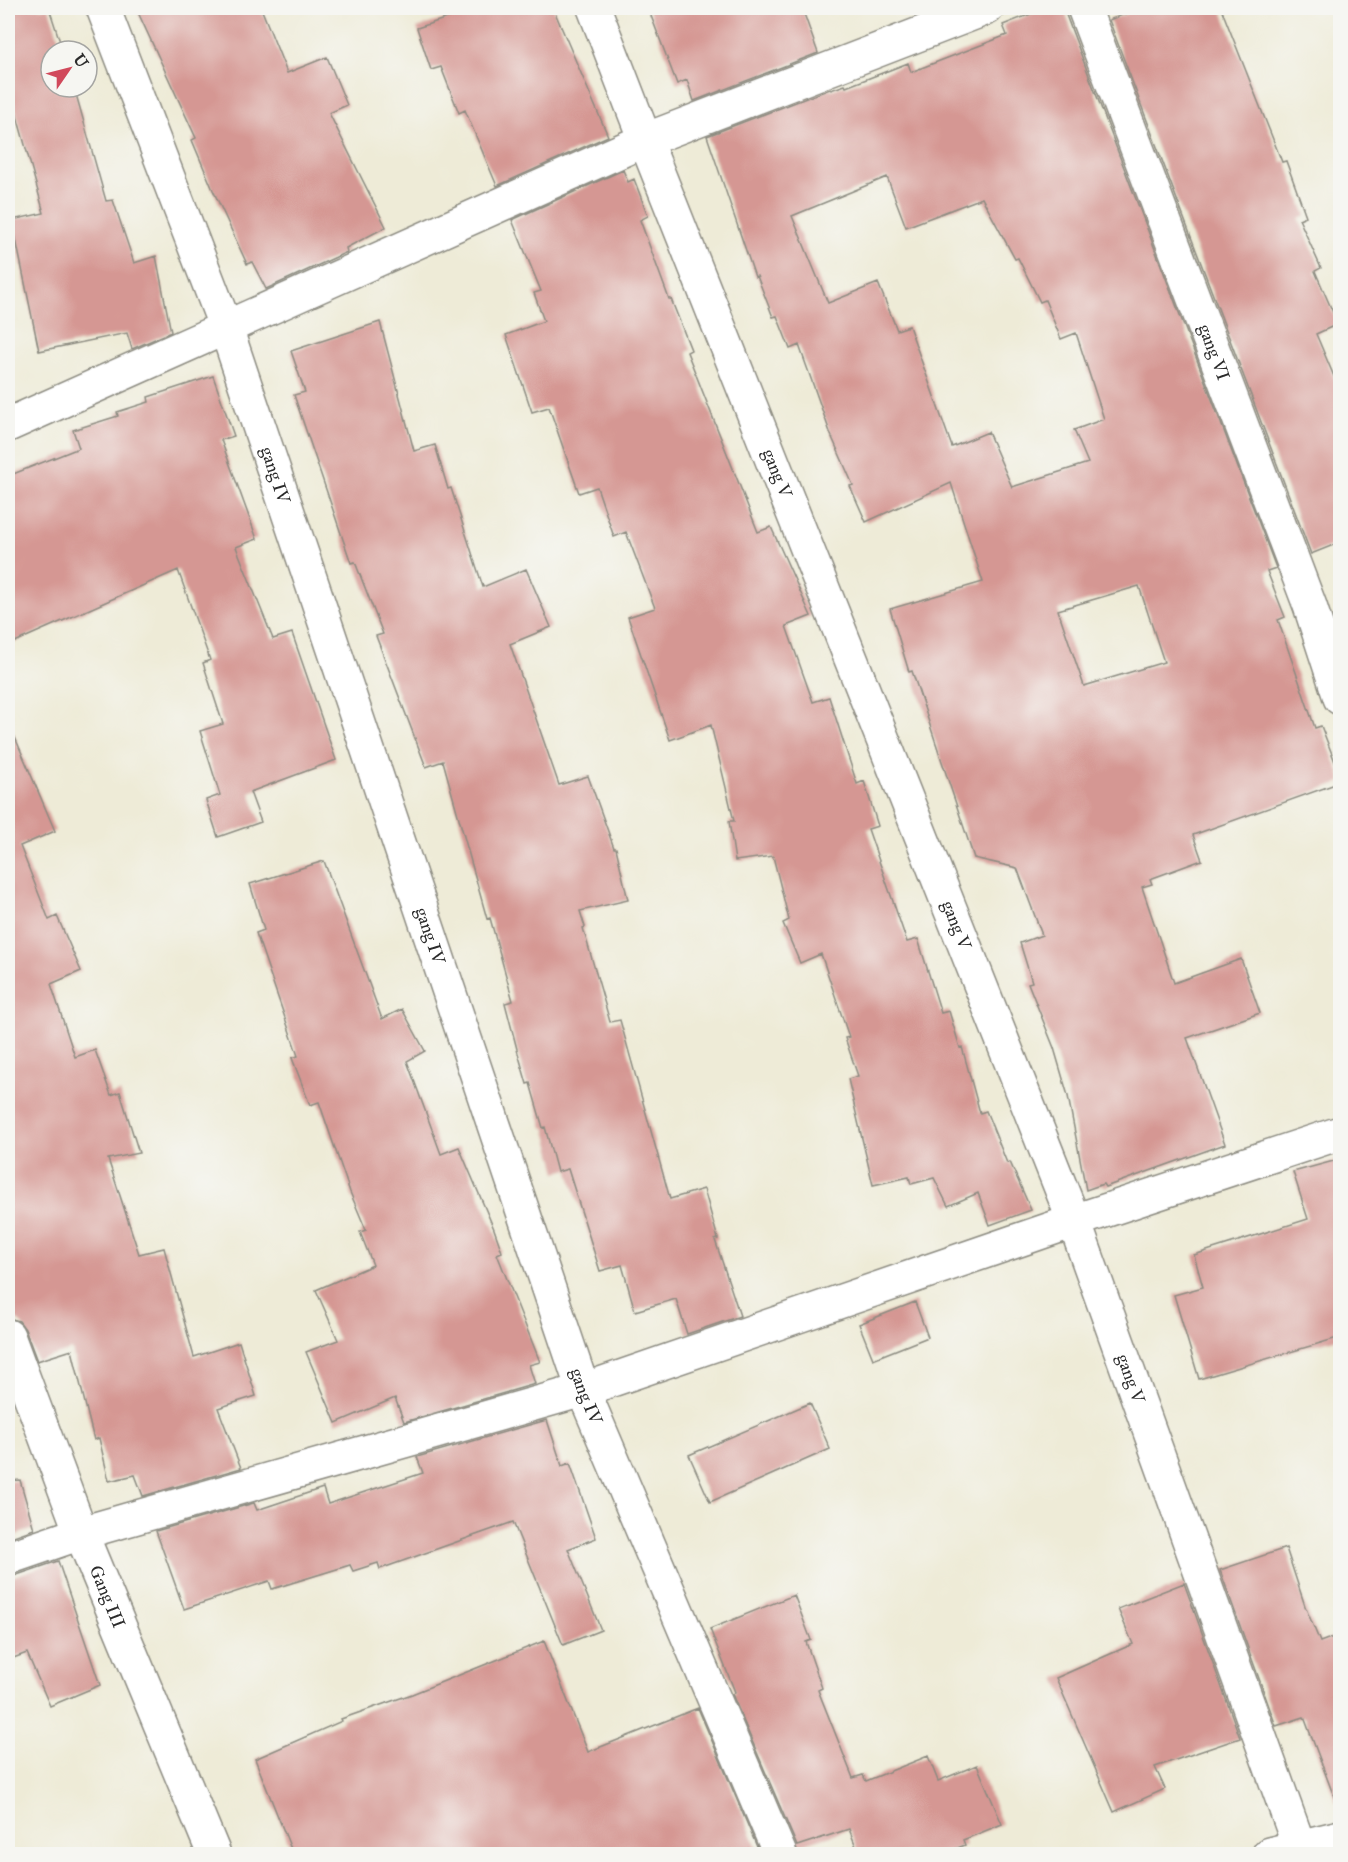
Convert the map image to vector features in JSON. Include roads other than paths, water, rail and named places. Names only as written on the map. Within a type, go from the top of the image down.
[{"type":"street","name":"gang IV","points":[[103,8],[226,328],[583,1390],[780,1854]]},
{"type":"street","name":"gang V","points":[[594,8],[1074,1221],[1290,1852]]},
{"type":"street","points":[[8,425],[645,140],[987,8]]},
{"type":"street","name":"gang VI","points":[[1084,8],[1301,584],[1341,698]]},
{"type":"street","points":[[8,1558],[81,1533],[583,1390],[1074,1221],[1341,1133]]},
{"type":"street","name":"Gang III","points":[[8,1336],[81,1533],[214,1854]]},
{"type":"street","points":[[1290,1852],[1341,1837]]}]
